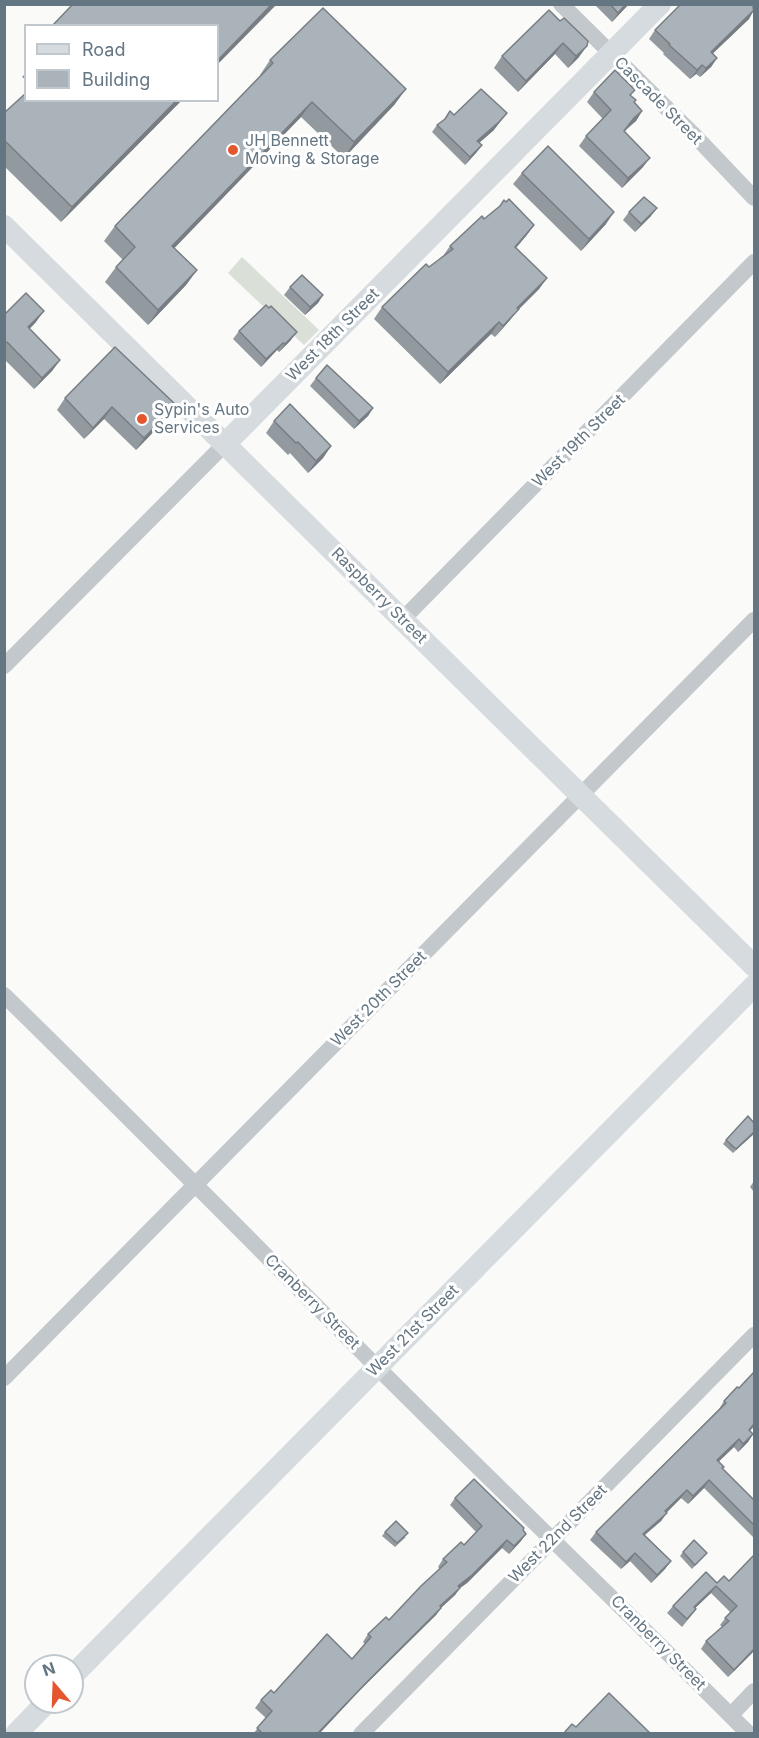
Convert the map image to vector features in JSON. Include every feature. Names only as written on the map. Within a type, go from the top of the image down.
[{"type":"street","name":"Cascade Street","points":[[561,4],[754,198]]},
{"type":"street","name":"West 18th Street","points":[[4,666],[660,4]]},
{"type":"street","name":"Raspberry Street","points":[[4,226],[754,966]]},
{"type":"street","name":"West 19th Street","points":[[403,619],[754,262]]},
{"type":"street","name":"West 20th Street","points":[[4,1378],[754,620]]},
{"type":"street","name":"West 21st Street","points":[[84,1664],[754,986]]},
{"type":"street","name":"Cranberry Street","points":[[4,995],[749,1734]]},
{"type":"street","name":"West 22nd Street","points":[[361,1734],[754,1335]]},
{"type":"street","points":[[730,1715],[754,1691]]},
{"type":"street","points":[[16,1734],[35,1714]]},
{"type":"shaded area","points":[[242,257],[319,330],[304,345],[228,273]]},
{"type":"building","points":[[73,4],[272,4],[219,59],[219,24],[54,24]]},
{"type":"building","points":[[610,4],[626,4],[618,13]]},
{"type":"building","points":[[681,4],[754,4],[754,10],[711,52],[717,58],[706,68],[702,65],[697,70],[655,30]]},
{"type":"building","points":[[323,8],[406,89],[354,142],[312,102],[172,246],[197,270],[158,310],[116,267],[135,247],[115,226],[273,63],[270,60]]},
{"type":"building","points":[[549,10],[560,21],[564,18],[588,41],[587,46],[576,56],[563,43],[526,81],[502,56]]},
{"type":"building","points":[[615,70],[635,90],[630,95],[642,111],[624,131],[650,158],[628,178],[586,136],[611,110],[594,92]]},
{"type":"building","points":[[481,89],[507,113],[477,141],[482,145],[470,157],[437,125],[450,111],[454,115]]},
{"type":"building","points":[[24,95],[24,102],[175,102],[72,207],[4,140],[4,113]]},
{"type":"building","points":[[548,146],[614,212],[589,239],[522,173]]},
{"type":"building","points":[[644,197],[657,208],[641,224],[629,212]]},
{"type":"building","points":[[509,199],[534,225],[515,247],[547,278],[517,308],[519,309],[503,326],[499,322],[448,372],[382,307],[426,264],[429,267],[453,249],[450,246],[482,216],[484,219],[504,200],[506,202]]},
{"type":"building","points":[[302,275],[323,295],[310,307],[290,287]]},
{"type":"building","points":[[26,293],[44,311],[28,327],[60,360],[42,378],[7,342],[4,344],[4,315]]},
{"type":"building","points":[[266,305],[269,308],[271,306],[297,332],[266,359],[239,331]]},
{"type":"building","points":[[115,347],[176,405],[144,438],[112,407],[93,428],[65,398]]},
{"type":"building","points":[[327,365],[373,408],[359,421],[316,378]]},
{"type":"building","points":[[290,404],[331,446],[316,461],[274,421]]},
{"type":"building","points":[[748,1116],[754,1123],[754,1132],[736,1149],[726,1140]]},
{"type":"building","points":[[754,1372],[754,1424],[749,1430],[753,1434],[743,1444],[739,1439],[717,1460],[754,1500],[754,1525],[709,1480],[693,1496],[687,1490],[665,1511],[667,1513],[643,1534],[671,1561],[657,1575],[635,1553],[626,1562],[596,1532],[726,1403],[724,1401]]},
{"type":"building","points":[[474,1479],[524,1528],[526,1534],[514,1546],[507,1540],[458,1586],[460,1588],[440,1606],[441,1608],[317,1734],[263,1734],[257,1728],[272,1711],[261,1700],[271,1690],[274,1693],[327,1634],[352,1659],[371,1637],[368,1634],[386,1617],[389,1620],[447,1562],[443,1559],[461,1542],[464,1545],[482,1526],[455,1498]]},
{"type":"building","points":[[396,1521],[408,1533],[397,1543],[385,1532]]},
{"type":"building","points":[[694,1540],[707,1553],[695,1565],[683,1552]]},
{"type":"building","points":[[754,1555],[754,1649],[734,1670],[706,1641],[729,1621],[725,1618],[737,1606],[716,1586],[694,1607],[696,1609],[687,1619],[673,1606],[706,1572],[717,1583],[724,1576],[729,1581]]},
{"type":"building","points":[[609,1693],[651,1734],[563,1734],[572,1724],[576,1727]]},
{"type":"place","name":"JH Bennett Moving & Storage","points":[[233,150]]},
{"type":"place","name":"Sypin's Auto Services","points":[[142,419]]}]
